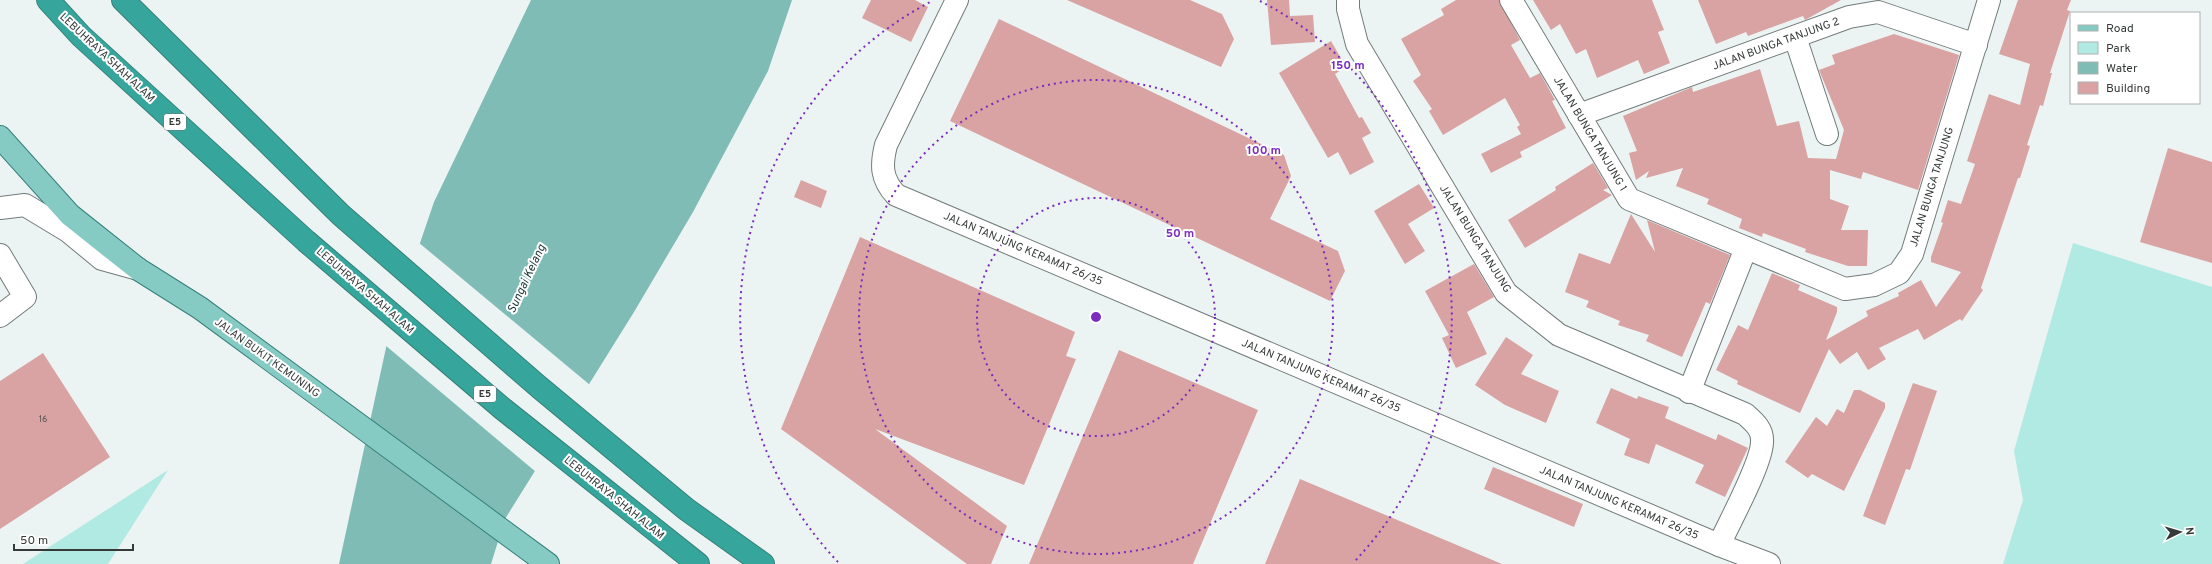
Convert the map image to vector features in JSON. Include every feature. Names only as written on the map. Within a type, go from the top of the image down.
[{"type":"highway","name":"LEBUHRAYA SHAH ALAM","points":[[48,0],[81,36],[306,241],[503,409],[668,542],[698,564]]},
{"type":"highway","points":[[123,0],[341,215],[539,387],[686,509],[763,564]]},
{"type":"main road","name":"JALAN BUKIT KEMUNING","points":[[0,137],[70,215],[138,269],[200,308],[548,564]]},
{"type":"street","name":"JALAN TANJUNG KERAMAT 26/35","points":[[957,0],[886,145],[882,162],[883,176],[889,188],[896,195],[1719,545],[1769,564]]},
{"type":"street","name":"JALAN BUNGA TANJUNG","points":[[1348,0],[1357,44],[1506,292],[1559,335],[1690,392],[1745,414],[1758,425],[1762,442],[1758,459],[1719,545]]},
{"type":"street","name":"JALAN BUNGA TANJUNG 1","points":[[1511,0],[1628,199],[1746,248]]},
{"type":"street","name":"JALAN BUNGA TANJUNG","points":[[1746,248],[1845,288],[1874,285],[1899,273],[1912,254],[1989,0]]},
{"type":"street","name":"JALAN BUNGA TANJUNG 2","points":[[1579,116],[1795,37],[1849,9],[1878,12],[1976,45]]},
{"type":"street","points":[[1795,37],[1827,134]]},
{"type":"street","points":[[0,208],[25,205],[68,231],[102,259],[138,269]]},
{"type":"street","points":[[1690,392],[1746,248]]},
{"type":"street","points":[[0,255],[26,298],[0,316]]},
{"type":"green space","points":[[2073,243],[2212,287],[2212,564],[2003,564],[2023,500],[2014,451]]},
{"type":"green space","points":[[168,470],[108,564],[23,564]]},
{"type":"water","name":"Sungai Kelang","points":[[531,0],[792,0],[768,71],[693,212],[634,312],[505,519],[491,564],[339,564],[389,334],[434,202]]},
{"type":"pier","points":[[418,242],[590,385],[536,472],[385,345]]},
{"type":"building","points":[[871,0],[915,0],[928,7],[911,42],[862,18]]},
{"type":"building","points":[[1067,0],[1190,0],[1222,14],[1234,39],[1221,67]]},
{"type":"building","points":[[1267,0],[1289,0],[1290,16],[1313,15],[1315,42],[1271,45]]},
{"type":"building","points":[[1456,0],[1499,0],[1520,40],[1511,45],[1530,78],[1540,73],[1555,100],[1552,101],[1566,128],[1520,152],[1522,157],[1491,173],[1481,154],[1521,134],[1517,127],[1520,125],[1505,98],[1443,135],[1429,111],[1432,109],[1413,81],[1421,75],[1401,39],[1444,15],[1441,9]]},
{"type":"building","points":[[1533,0],[1652,0],[1664,30],[1658,32],[1670,63],[1644,74],[1638,60],[1597,78],[1586,49],[1576,54],[1560,24],[1551,30]]},
{"type":"building","points":[[1698,0],[1841,0],[1805,20],[1803,16],[1748,36],[1746,32],[1716,44]]},
{"type":"building","points":[[2018,0],[2071,0],[2067,10],[2070,11],[2050,73],[2052,73],[2043,106],[2040,105],[2027,145],[2030,146],[2020,178],[2018,178],[1981,288],[1983,290],[1962,321],[1960,319],[1924,340],[1918,329],[1879,348],[1886,359],[1868,370],[1857,352],[1840,364],[1829,349],[1800,413],[1737,384],[1738,381],[1716,370],[1738,325],[1748,330],[1772,273],[1800,285],[1798,290],[1837,307],[1837,312],[1826,340],[1868,316],[1866,311],[1899,296],[1898,293],[1921,280],[1936,307],[1961,272],[1931,262],[1931,257],[1943,223],[1941,222],[1948,200],[1961,204],[1975,164],[1967,161],[1989,94],[2020,105],[2030,64],[1999,54]]},
{"type":"building","points":[[999,19],[1284,155],[1291,176],[1270,219],[1338,251],[1345,271],[1330,301],[950,121]]},
{"type":"building","points":[[1894,34],[1959,55],[1918,190],[1863,172],[1861,179],[1830,170],[1830,199],[1849,206],[1841,230],[1868,230],[1867,266],[1848,266],[1805,252],[1806,249],[1763,233],[1762,237],[1739,228],[1742,219],[1707,204],[1709,199],[1676,186],[1683,168],[1646,178],[1649,171],[1636,180],[1629,153],[1637,151],[1623,116],[1692,87],[1693,92],[1760,69],[1777,126],[1799,121],[1808,158],[1836,159],[1844,130],[1819,70],[1835,64],[1832,55]]},
{"type":"building","points":[[1331,41],[1346,67],[1335,74],[1359,118],[1362,117],[1371,133],[1362,138],[1374,162],[1350,175],[1338,152],[1328,158],[1279,73]]},
{"type":"building","points":[[2168,148],[2212,162],[2212,263],[2140,242]]},
{"type":"building","points":[[1593,163],[1608,188],[1603,190],[1612,195],[1525,248],[1508,220],[1556,190],[1555,187]]},
{"type":"building","points":[[801,180],[827,191],[821,208],[794,197]]},
{"type":"building","points":[[1419,184],[1434,208],[1408,224],[1425,251],[1405,264],[1374,211]]},
{"type":"building","points":[[1631,214],[1655,252],[1647,220],[1730,255],[1710,304],[1706,302],[1682,357],[1646,341],[1649,335],[1618,325],[1620,321],[1586,307],[1589,301],[1565,292],[1579,253],[1610,264]]},
{"type":"building","points":[[860,237],[1075,332],[1066,356],[1076,359],[1024,485],[875,429],[1007,526],[991,564],[967,564],[781,429]]},
{"type":"building","points":[[1474,264],[1494,297],[1467,312],[1487,354],[1456,368],[1442,338],[1449,335],[1425,291]]},
{"type":"building","points":[[1506,337],[1533,355],[1521,374],[1559,391],[1546,423],[1505,405],[1475,385]]},
{"type":"building","points":[[1119,350],[1258,410],[1193,564],[1029,564]]},
{"type":"building","points":[[43,353],[110,457],[0,529],[0,381]]},
{"type":"building","points":[[1913,383],[1937,391],[1910,470],[1906,469],[1885,525],[1863,516]]},
{"type":"building","points":[[1611,388],[1637,399],[1638,396],[1669,407],[1665,418],[1716,440],[1718,434],[1748,448],[1725,497],[1695,483],[1704,465],[1656,444],[1649,464],[1624,455],[1630,439],[1596,423]]},
{"type":"building","points":[[1854,390],[1860,390],[1885,403],[1885,408],[1844,491],[1812,474],[1808,478],[1785,462],[1816,417],[1827,426],[1837,409],[1844,413]]},
{"type":"building","points":[[1493,467],[1583,504],[1574,527],[1484,489]]},
{"type":"building","points":[[1300,479],[1502,564],[1265,564]]}]
